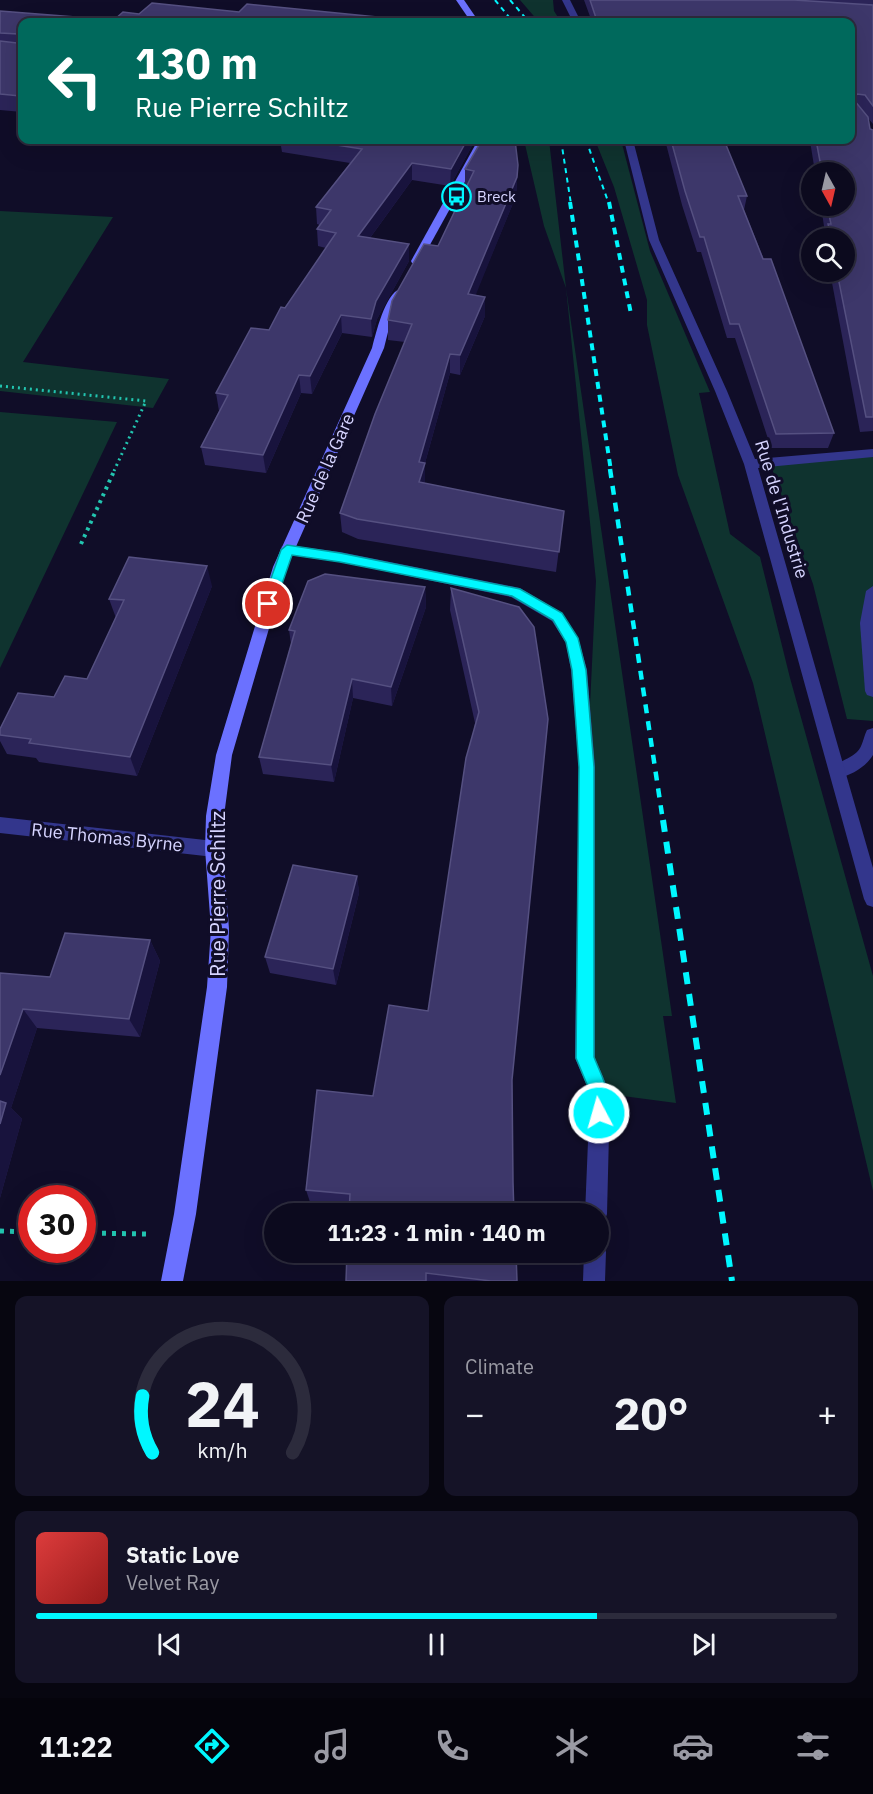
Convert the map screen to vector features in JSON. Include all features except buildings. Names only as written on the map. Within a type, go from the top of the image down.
[{"type":"main road","points":[[460,0],[472,18]]},
{"type":"main road","name":"Rue de la Gare","points":[[287,550],[307,510],[378,348],[385,320],[481,144]]},
{"type":"main road","name":"Rue Pierre Schiltz","points":[[172,1281],[181,1235],[217,987],[220,929],[214,816],[224,755],[287,550]]},
{"type":"street","points":[[566,0],[575,18]]},
{"type":"street","name":"Rue de l'Industrie","points":[[629,144],[654,240],[721,391],[750,464],[873,899]]},
{"type":"street","points":[[750,464],[873,453]]},
{"type":"street","name":"Rue de la Gare","points":[[287,550],[340,557],[515,592],[557,616],[573,642],[579,670],[587,767],[585,1058],[600,1093],[596,1203]]},
{"type":"street","points":[[873,591],[867,623],[873,691]]},
{"type":"street","points":[[838,772],[860,762],[871,745],[873,735]]},
{"type":"street","name":"Rue Thomas Byrne","points":[[0,825],[214,849]]},
{"type":"street","points":[[594,1281],[595,1263]]},
{"type":"path","points":[[0,386],[146,401],[81,543]]},
{"type":"path","points":[[0,1231],[18,1232]]},
{"type":"path","points":[[96,1233],[181,1235]]},
{"type":"green space","points":[[520,0],[553,0],[554,11],[558,18],[536,18]]},
{"type":"green space","points":[[525,144],[549,144],[566,288],[544,226]]},
{"type":"green space","points":[[597,144],[622,144],[650,251],[710,392],[699,393],[730,534],[760,557],[790,678],[873,976],[873,1191],[753,683],[678,475],[647,325],[647,300],[614,187]]},
{"type":"green space","points":[[0,211],[113,217],[23,362],[169,379],[153,408],[0,391]]},
{"type":"green space","points":[[566,288],[672,1016],[663,1016],[676,1103],[600,1093],[585,1058],[587,767],[596,581]]},
{"type":"green space","points":[[0,412],[117,422],[0,668]]},
{"type":"green space","points":[[873,453],[873,721],[847,719],[813,584],[770,463]]},
{"type":"railway","points":[[495,0],[510,18]]},
{"type":"railway","points":[[510,0],[526,18]]},
{"type":"railway","points":[[562,144],[571,204]]},
{"type":"railway","points":[[587,144],[609,204]]},
{"type":"railway","points":[[570,202],[611,471]]},
{"type":"railway","points":[[609,202],[631,314]]},
{"type":"railway","points":[[610,469],[663,821]]},
{"type":"railway","points":[[663,820],[732,1281]]},
{"type":"place","name":"Breck","points":[[456,196]]},
{"type":"route","points":[[268,604],[287,550],[340,557],[515,592],[557,616],[573,642],[579,670],[587,767],[585,1058],[600,1093],[599,1113]]}]
